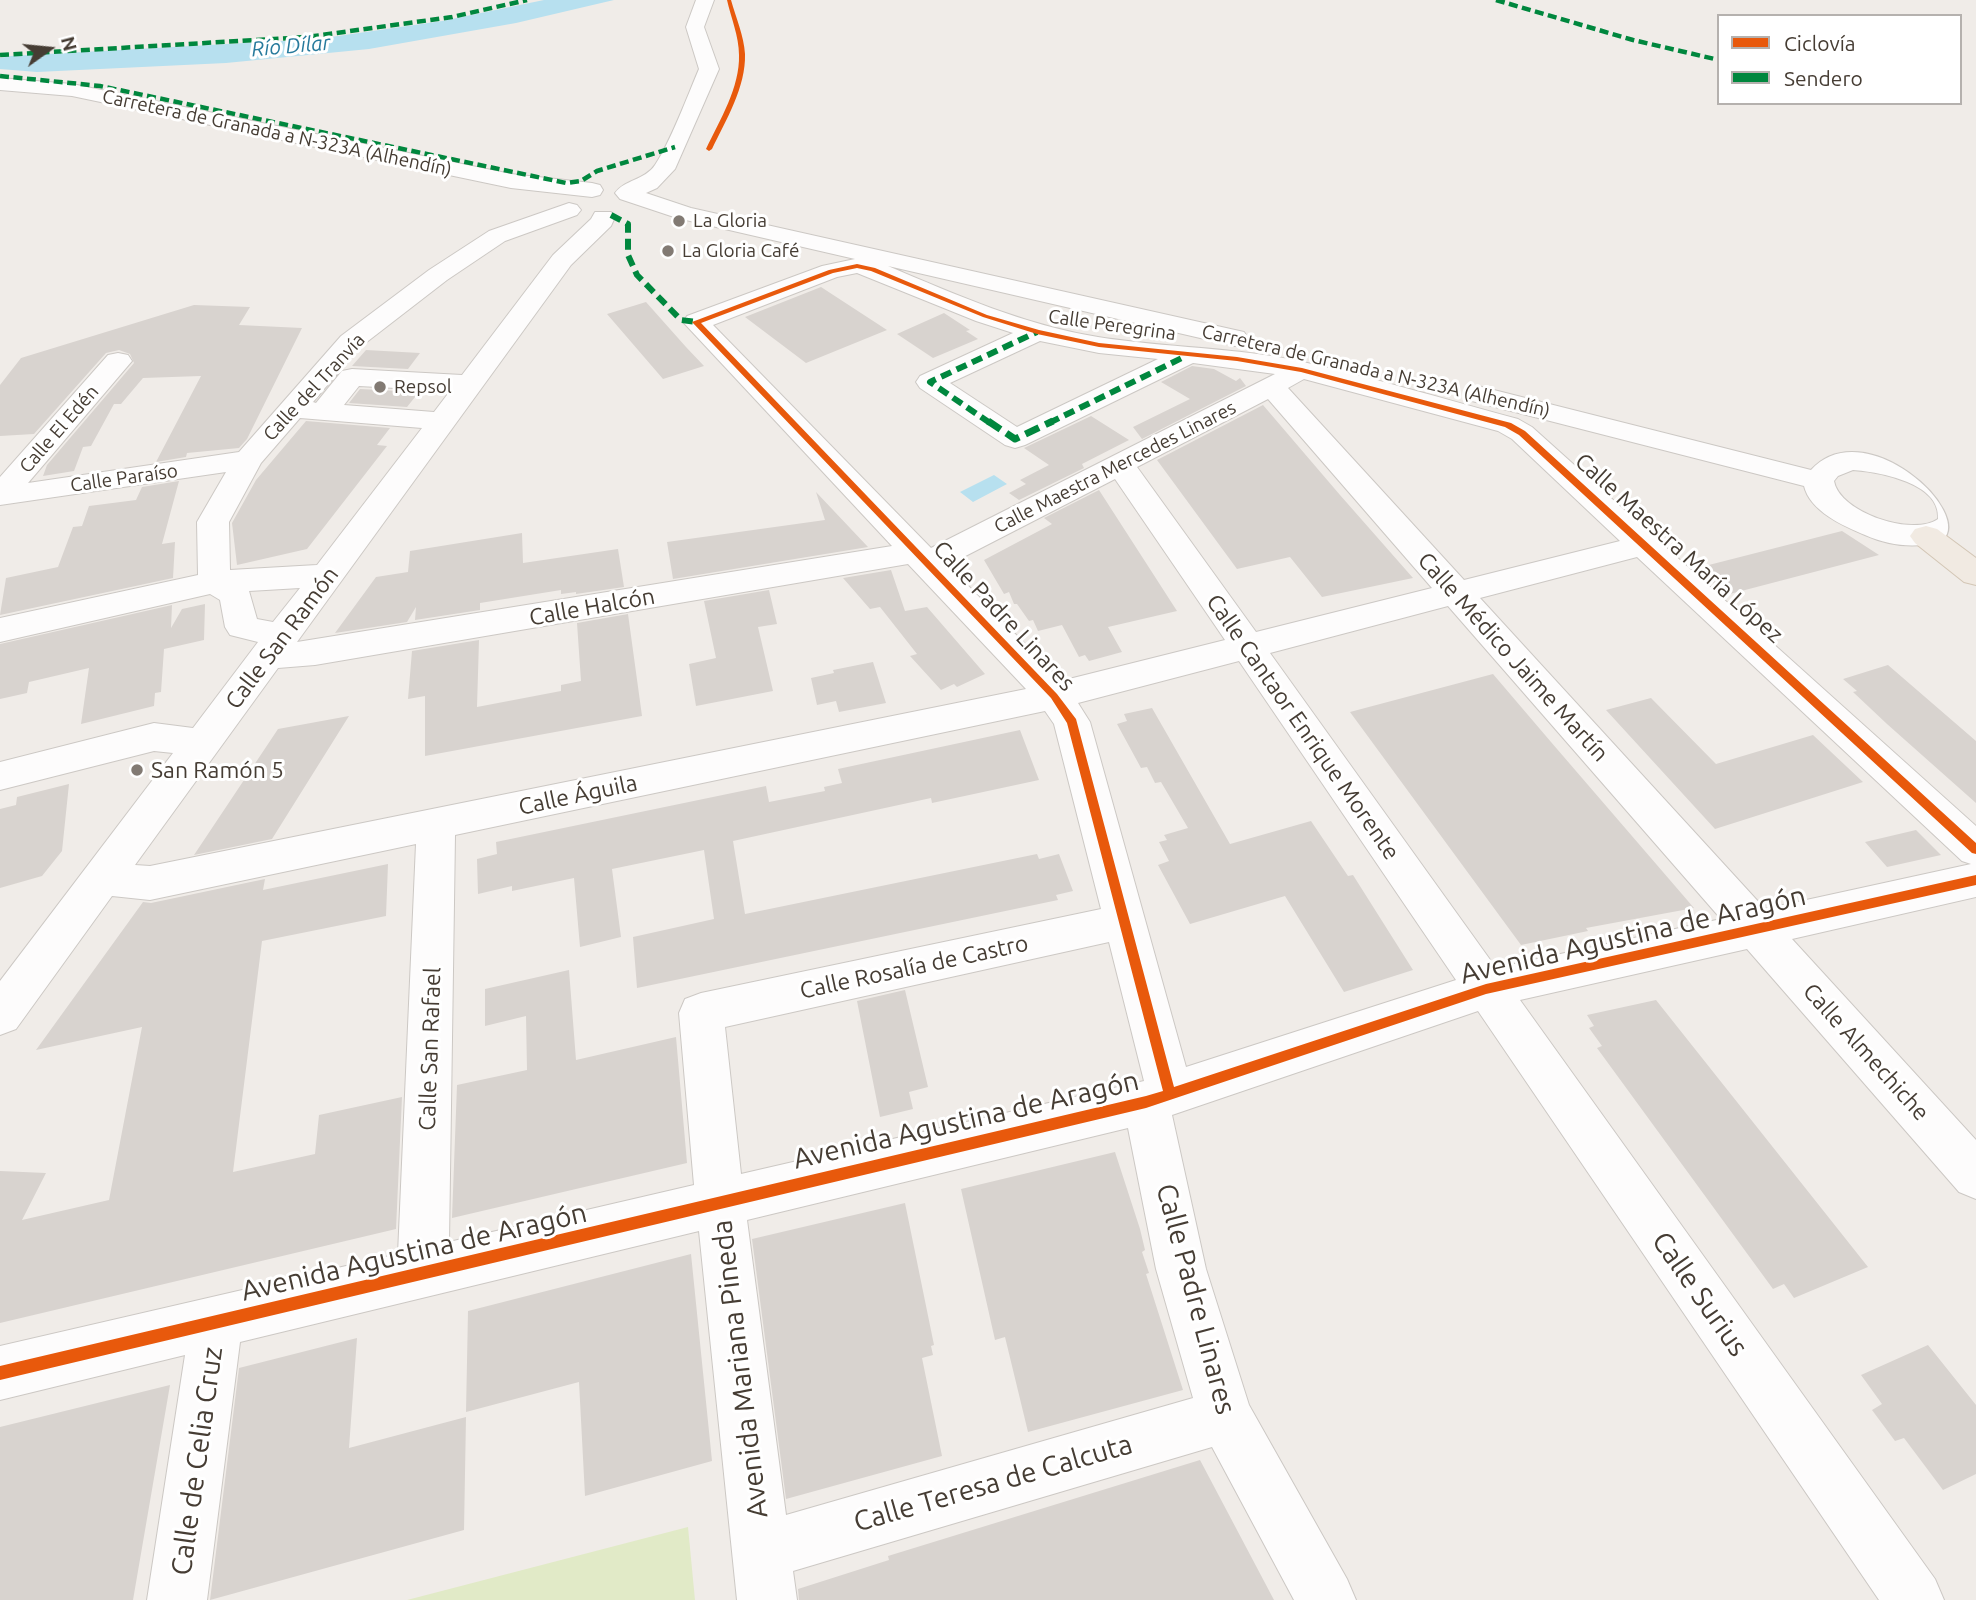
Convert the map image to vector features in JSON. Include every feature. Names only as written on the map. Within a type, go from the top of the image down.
[{"type":"main road","points":[[1926,536],[1976,574]]},
{"type":"street","points":[[571,209],[618,204],[664,169],[709,69],[695,27],[705,0]]},
{"type":"street","name":"Carretera de Granada a N-323A (Alhendín)","points":[[0,84],[72,90],[511,181],[594,190],[618,204],[685,213],[1530,406],[1819,481]]},
{"type":"street","points":[[675,147],[677,176],[664,193],[685,213]]},
{"type":"street","name":"Calle del Tranvía","points":[[214,582],[213,522],[248,460],[350,342],[438,275],[497,236],[571,209],[574,197],[594,190],[675,147]]},
{"type":"street","name":"Carretera de Granada a N-323A (Alhendín)","points":[[511,181],[571,209]]},
{"type":"street","name":"Calle San Ramón","points":[[6,997],[102,879],[562,260],[576,250],[618,204]]},
{"type":"street","name":"Calle San Ramón","points":[[562,260],[571,209]]},
{"type":"street","name":"Calle Padre Linares","points":[[843,267],[696,322],[1054,696],[1072,722],[1126,921],[1158,1098],[1181,1269],[1225,1416],[1326,1600]]},
{"type":"street","name":"Calle Peregrina","points":[[843,267],[873,269],[985,316],[1037,332],[1099,345],[1237,359],[1302,370]]},
{"type":"street","points":[[1037,332],[930,382],[1015,439],[1189,354]]},
{"type":"street","name":"Calle El Edén","points":[[0,496],[118,361]]},
{"type":"street","name":"Calle Maestra Mercedes Linares","points":[[921,557],[1120,464],[1302,370]]},
{"type":"street","name":"Calle Maestra María López","points":[[1302,370],[1508,425],[1522,433],[1976,850]]},
{"type":"street","points":[[323,412],[352,377],[470,384]]},
{"type":"street","name":"Calle Médico Jaime Martín","points":[[1271,386],[1755,929]]},
{"type":"street","points":[[291,409],[444,421]]},
{"type":"street","name":"Calle Paraíso","points":[[0,496],[248,460]]},
{"type":"street","points":[[1850,461],[1889,465],[1910,472],[1936,488],[1965,520],[1926,536],[1885,532],[1863,525],[1830,503],[1821,492],[1819,481],[1823,471],[1850,461]]},
{"type":"street","name":"Calle Cantaor Enrique Morente","points":[[1120,464],[1486,989]]},
{"type":"street","name":"Calle Águila","points":[[102,879],[150,883],[1054,696],[1644,545]]},
{"type":"street","name":"Calle Halcón","points":[[214,582],[235,594],[242,627],[276,646],[315,653],[921,557]]},
{"type":"street","points":[[0,630],[214,582],[329,575]]},
{"type":"street","points":[[0,776],[154,737],[202,743]]},
{"type":"street","name":"Calle San Rafael","points":[[423,1273],[436,825]]},
{"type":"street","name":"Avenida Agustina de Aragón","points":[[0,1373],[1158,1098],[1486,989],[1976,880]]},
{"type":"street","name":"Calle Rosalía de Castro","points":[[701,1013],[1126,921]]},
{"type":"street","name":"Calle Almechiche","points":[[1755,929],[1976,1175]]},
{"type":"street","name":"Calle Surius","points":[[1486,989],[1914,1600]]},
{"type":"street","name":"Avenida Mariana Pineda","points":[[701,1013],[720,1202],[764,1575]]},
{"type":"street","name":"Calle de Celia Cruz","points":[[177,1600],[216,1322]]},
{"type":"street","name":"Calle Teresa de Calcuta","points":[[764,1575],[1225,1416]]},
{"type":"green space","points":[[688,1527],[695,1600],[407,1600]]},
{"type":"water","name":"Río Dílar","points":[[544,0],[614,0],[516,23],[369,49],[226,63],[37,72],[0,69],[0,58],[11,56],[317,39],[442,21]]},
{"type":"water","points":[[994,475],[1007,484],[973,502],[960,492]]},
{"type":"building","points":[[821,287],[887,330],[806,363],[745,317]]},
{"type":"building","points":[[646,302],[704,366],[663,379],[607,314]]},
{"type":"building","points":[[194,305],[250,307],[239,325],[302,328],[247,439],[239,448],[187,453],[186,457],[156,462],[201,376],[143,378],[121,404],[114,404],[91,446],[83,447],[74,471],[43,476],[47,465],[134,363],[130,354],[119,350],[106,353],[34,434],[0,436],[0,385],[21,358]]},
{"type":"building","points":[[944,313],[970,330],[966,331],[978,339],[933,358],[897,334]]},
{"type":"building","points":[[366,350],[420,353],[408,369],[352,366]]},
{"type":"building","points":[[1192,366],[1214,369],[1236,381],[1240,378],[1246,386],[1142,439],[1133,427],[1190,399],[1161,382]]},
{"type":"building","points":[[360,389],[419,392],[407,407],[349,403]]},
{"type":"building","points":[[1263,405],[1413,578],[1322,597],[1290,557],[1237,569],[1157,460]]},
{"type":"building","points":[[1091,416],[1129,440],[1082,464],[1084,468],[1019,500],[1009,493],[1026,484],[1020,480],[1049,465],[1024,448]]},
{"type":"building","points":[[306,421],[390,428],[377,445],[387,446],[307,549],[237,565],[232,523],[256,480]]},
{"type":"building","points":[[179,481],[162,544],[175,542],[173,578],[0,615],[6,578],[58,567],[73,527],[82,526],[89,506],[136,500],[142,487]]},
{"type":"building","points":[[1099,490],[1177,611],[1108,627],[1122,652],[1089,661],[1085,655],[1079,657],[1062,625],[1038,631],[1033,620],[1029,621],[1017,604],[1014,604],[1009,592],[1004,594],[984,560],[1052,524],[1044,518]]},
{"type":"building","points":[[816,492],[868,547],[673,579],[667,542],[825,520]]},
{"type":"building","points":[[1842,531],[1879,555],[1726,595],[1697,568]]},
{"type":"building","points":[[522,533],[523,563],[618,549],[624,587],[576,594],[561,594],[561,590],[480,603],[480,610],[415,620],[416,607],[407,622],[335,633],[376,577],[408,572],[410,551]]},
{"type":"building","points":[[891,570],[905,611],[927,607],[985,674],[957,687],[954,684],[941,690],[910,656],[917,654],[880,607],[870,609],[843,578]]},
{"type":"building","points":[[769,590],[777,624],[758,627],[773,691],[696,706],[689,664],[716,658],[704,601]]},
{"type":"building","points":[[205,604],[204,640],[164,649],[161,692],[155,693],[154,706],[81,724],[89,668],[29,682],[27,693],[0,699],[0,644],[172,605],[171,628],[182,609]]},
{"type":"building","points":[[628,614],[642,716],[425,756],[425,696],[408,699],[412,651],[479,640],[477,707],[561,691],[561,685],[581,681],[577,623]]},
{"type":"building","points":[[873,662],[886,703],[839,712],[836,701],[817,705],[811,678],[834,673],[833,670]]},
{"type":"building","points":[[1888,665],[1976,741],[1976,803],[1887,724],[1843,679]]},
{"type":"building","points":[[1493,674],[1694,908],[1586,928],[1588,931],[1521,945],[1350,712]]},
{"type":"building","points":[[1651,698],[1716,764],[1813,735],[1863,782],[1715,829],[1606,710]]},
{"type":"building","points":[[1152,708],[1230,844],[1311,821],[1348,876],[1353,875],[1413,970],[1344,992],[1285,896],[1190,924],[1158,865],[1169,861],[1159,842],[1167,840],[1164,835],[1188,828],[1161,782],[1155,783],[1147,767],[1141,768],[1117,724],[1127,721],[1124,714]]},
{"type":"building","points":[[349,716],[272,839],[194,855],[278,729]]},
{"type":"building","points":[[1020,730],[1039,780],[932,803],[931,798],[733,841],[745,914],[1037,854],[1039,859],[1059,854],[1073,891],[1056,895],[1058,900],[637,988],[633,937],[714,919],[704,850],[612,869],[621,937],[580,947],[574,878],[512,891],[512,886],[478,894],[477,859],[497,854],[496,842],[766,786],[769,802],[825,791],[824,787],[842,783],[838,769]]},
{"type":"building","points":[[69,784],[62,851],[42,876],[0,888],[0,809],[16,805],[17,797]]},
{"type":"building","points":[[1916,830],[1941,855],[1887,867],[1865,842]]},
{"type":"building","points":[[388,864],[386,916],[262,941],[233,1172],[315,1154],[319,1115],[402,1097],[396,1229],[0,1323],[0,1171],[46,1173],[22,1220],[109,1200],[142,1027],[36,1050],[143,902],[151,903],[265,879],[263,890]]},
{"type":"building","points":[[569,970],[576,1060],[676,1037],[687,1163],[452,1218],[457,1085],[527,1070],[526,1016],[485,1026],[485,989]]},
{"type":"building","points":[[905,990],[928,1087],[909,1092],[913,1109],[880,1117],[857,1001]]},
{"type":"building","points":[[1656,1000],[1868,1267],[1794,1298],[1784,1284],[1773,1289],[1597,1048],[1602,1046],[1589,1028],[1594,1026],[1587,1015]]},
{"type":"building","points":[[1115,1152],[1140,1229],[1145,1250],[1142,1252],[1149,1273],[1146,1274],[1183,1390],[1028,1432],[1005,1337],[995,1340],[961,1189]]},
{"type":"building","points":[[905,1203],[934,1345],[931,1346],[933,1355],[922,1358],[942,1456],[786,1499],[752,1239]]},
{"type":"building","points":[[691,1254],[712,1461],[585,1496],[579,1382],[466,1412],[468,1311]]},
{"type":"building","points":[[357,1338],[349,1448],[466,1417],[464,1530],[210,1600],[239,1368]]},
{"type":"building","points":[[1928,1345],[1976,1405],[1976,1474],[1943,1490],[1904,1438],[1895,1441],[1872,1410],[1882,1404],[1861,1375]]},
{"type":"building","points":[[170,1385],[133,1600],[0,1600],[0,1427]]},
{"type":"building","points":[[1200,1460],[1274,1600],[799,1600],[798,1589],[889,1560],[888,1556]]},
{"type":"marked path","points":[[0,55],[307,37],[452,17],[527,0]]},
{"type":"marked path","points":[[1496,0],[1633,40],[1717,60]]},
{"type":"marked path","points":[[0,76],[100,86],[566,183],[581,181],[597,171],[675,147]]},
{"type":"marked path","points":[[611,215],[628,224],[628,255],[637,275],[681,320],[696,322]]},
{"type":"marked path","points":[[1037,332],[930,382],[1015,439],[1186,356]]},
{"type":"cycle path","points":[[709,149],[730,103],[741,66],[740,41],[729,0]]},
{"type":"cycle path","points":[[1170,1094],[1072,722],[1054,696],[696,322],[831,271],[857,266],[873,269],[985,316],[1037,332],[1099,345],[1237,359],[1302,370],[1508,425],[1522,433],[1976,850]]},
{"type":"cycle path","points":[[0,1373],[1146,1102],[1486,989],[1976,880]]},
{"type":"place","name":"La Gloria","points":[[679,221]]},
{"type":"place","name":"La Gloria Café","points":[[668,251]]},
{"type":"place","name":"Repsol","points":[[380,387]]},
{"type":"place","name":"San Ramón 5","points":[[137,770]]}]
